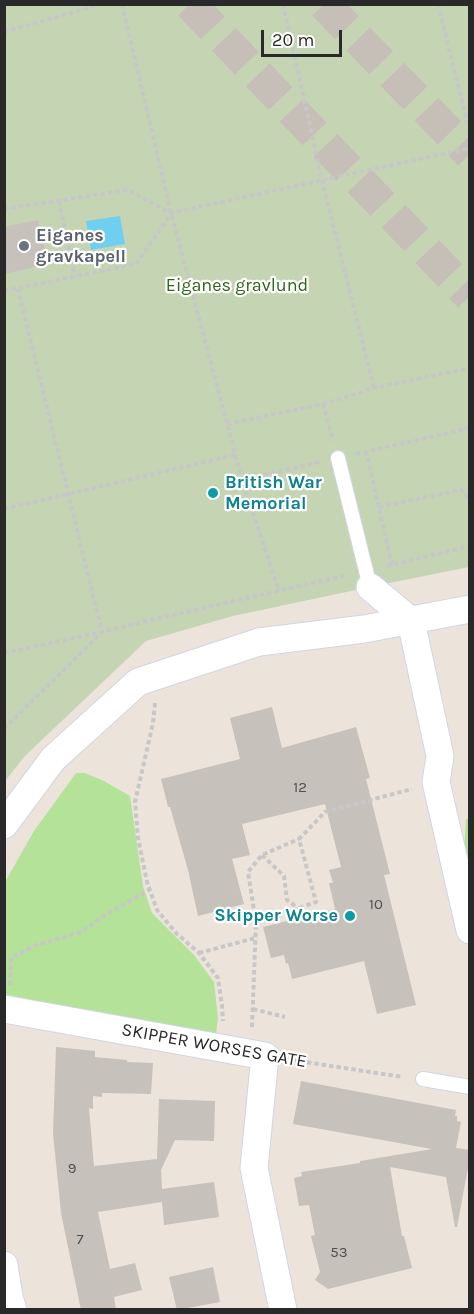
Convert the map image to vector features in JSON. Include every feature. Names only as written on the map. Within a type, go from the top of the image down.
[{"type":"street","points":[[368,579],[411,621],[440,756],[436,782],[470,930]]},
{"type":"street","points":[[4,825],[53,759],[138,682],[259,642],[411,621],[470,609]]},
{"type":"street","name":"SKIPPER WORSES GATE","points":[[6,1009],[257,1054]]},
{"type":"street","points":[[257,1054],[254,1168],[283,1310]]},
{"type":"street","points":[[4,1265],[13,1310]]},
{"type":"lane","points":[[338,458],[368,579]]},
{"type":"lane","points":[[423,1079],[470,1087]]},
{"type":"path","points":[[4,32],[102,4]]},
{"type":"path","points":[[122,4],[171,213],[227,424],[242,480],[279,591]]},
{"type":"path","points":[[283,4],[322,180],[374,388]]},
{"type":"path","points":[[438,4],[470,133]]},
{"type":"path","points":[[4,209],[128,190],[171,213],[470,148]]},
{"type":"path","points":[[59,201],[75,276]]},
{"type":"path","points":[[4,291],[136,264],[171,213]]},
{"type":"path","points":[[18,289],[102,632]]},
{"type":"path","points":[[227,424],[323,404],[374,388],[470,368]]},
{"type":"path","points":[[323,404],[338,458]]},
{"type":"path","points":[[366,451],[392,565]]},
{"type":"path","points":[[4,509],[236,455]]},
{"type":"path","points":[[379,507],[461,490],[470,499]]},
{"type":"path","points":[[4,653],[279,591],[368,579],[392,565],[470,546]]},
{"type":"path","points":[[4,729],[102,632]]},
{"type":"path","points":[[157,676],[153,723],[135,802],[138,838],[149,890],[157,910],[176,933],[199,953],[218,978],[222,1006],[223,1048]]},
{"type":"path","points":[[257,1054],[253,1009],[256,923],[248,872],[262,855],[299,840],[325,812],[436,782]]},
{"type":"path","points":[[256,923],[316,902],[299,840]]},
{"type":"path","points":[[262,855],[284,876],[287,900],[298,909]]},
{"type":"path","points":[[6,1009],[11,958],[36,945],[79,933],[149,890]]},
{"type":"path","points":[[199,953],[255,938]]},
{"type":"path","points":[[253,1009],[285,1017]]},
{"type":"path","name":"SKIPPER WORSES GATE","points":[[257,1054],[423,1079]]},
{"type":"green space","name":"Eiganes gravlund","points":[[5,5],[469,5],[469,567],[233,616],[146,641],[25,756],[5,781]]},
{"type":"green space","points":[[76,773],[85,773],[104,781],[130,796],[143,886],[152,913],[194,955],[214,982],[218,1018],[215,1041],[5,994],[5,882],[34,831]]},
{"type":"green space","points":[[466,819],[469,819],[469,877],[464,853]]},
{"type":"water","points":[[120,216],[125,244],[91,250],[86,221]]},
{"type":"building","name":"Eiganes gravkapell","points":[[38,220],[48,264],[4,274],[4,227]]},
{"type":"building","points":[[272,707],[282,748],[356,727],[370,778],[366,779],[390,874],[384,875],[416,1005],[377,1014],[364,961],[292,979],[284,955],[271,958],[263,927],[335,909],[329,883],[333,883],[329,870],[341,867],[325,804],[242,824],[250,855],[232,859],[244,904],[198,916],[188,870],[161,779],[240,759],[230,718]]},
{"type":"building","points":[[56,1047],[95,1051],[95,1057],[153,1063],[151,1094],[102,1093],[102,1097],[93,1096],[93,1109],[89,1108],[94,1166],[157,1159],[159,1099],[215,1101],[214,1141],[175,1140],[161,1170],[162,1189],[214,1182],[219,1217],[164,1225],[162,1202],[98,1212],[110,1269],[135,1263],[142,1290],[114,1297],[116,1310],[81,1310],[61,1213],[53,1133]]},
{"type":"building","points":[[301,1081],[456,1110],[457,1121],[461,1122],[456,1148],[470,1150],[457,1227],[455,1227],[446,1177],[390,1167],[402,1236],[404,1236],[412,1268],[328,1289],[315,1280],[320,1272],[311,1236],[315,1235],[309,1205],[299,1206],[294,1178],[302,1176],[301,1172],[432,1149],[293,1124]]},
{"type":"building","points":[[213,1267],[220,1302],[177,1310],[169,1277]]},
{"type":"tunnel","points":[[190,4],[470,296]]},
{"type":"tunnel","points":[[324,4],[470,154]]},
{"type":"place","name":"Eiganes gravkapell","points":[[24,246]]},
{"type":"place","name":"British War Memorial","points":[[213,493]]},
{"type":"place","name":"Skipper Worse","points":[[350,916]]}]
